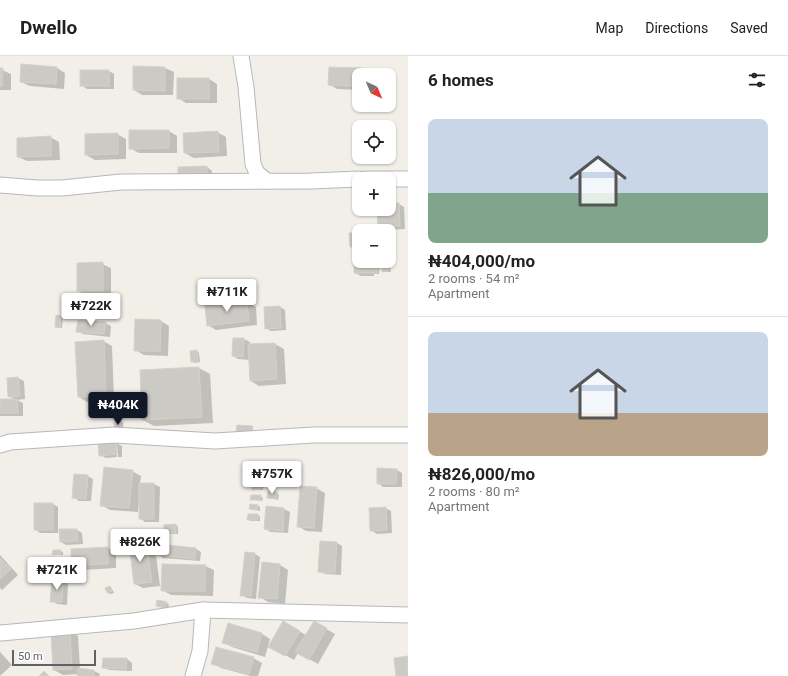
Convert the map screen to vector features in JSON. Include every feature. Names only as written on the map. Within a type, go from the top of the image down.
[{"type":"street","points":[[241,56],[246,87],[253,164],[257,173],[267,181]]},
{"type":"street","points":[[0,184],[37,188],[62,188],[121,182],[311,181],[352,179]]},
{"type":"street","points":[[396,179],[408,179]]},
{"type":"street","points":[[0,444],[10,442],[114,435],[215,441],[314,435],[408,435]]},
{"type":"street","points":[[1,633],[134,621],[203,610],[408,615]]},
{"type":"street","points":[[193,676],[200,651],[203,610]]},
{"type":"building","points":[[21,64],[57,67],[56,84],[20,82]]},
{"type":"building","points":[[133,66],[165,67],[165,91],[133,90]]},
{"type":"building","points":[[329,67],[362,68],[352,68],[352,86],[328,85]]},
{"type":"building","points":[[0,68],[3,68],[2,86],[0,86]]},
{"type":"building","points":[[80,70],[109,70],[109,86],[80,86]]},
{"type":"building","points":[[177,78],[209,78],[209,99],[177,99]]},
{"type":"building","points":[[129,130],[169,130],[169,148],[129,149]]},
{"type":"building","points":[[218,131],[219,152],[184,153],[183,133]]},
{"type":"building","points":[[118,133],[118,154],[85,155],[85,134]]},
{"type":"building","points":[[51,136],[51,156],[17,157],[17,138]]},
{"type":"building","points":[[207,166],[207,179],[178,179],[178,167]]},
{"type":"building","points":[[396,203],[399,203],[400,226],[396,226],[396,224],[378,224],[377,216],[396,216]]},
{"type":"building","points":[[349,233],[352,233],[352,247],[350,247]]},
{"type":"building","points":[[103,262],[103,291],[77,291],[77,263]]},
{"type":"building","points":[[354,268],[369,268],[369,273],[354,273]]},
{"type":"building","points":[[372,268],[377,268],[377,273],[371,273]]},
{"type":"building","points":[[382,268],[388,268],[388,271],[382,272]]},
{"type":"building","points":[[247,301],[249,321],[207,326],[205,305]]},
{"type":"building","points":[[280,306],[281,328],[265,329],[264,307]]},
{"type":"building","points":[[56,315],[61,316],[60,328],[55,327]]},
{"type":"building","points":[[135,319],[161,320],[160,351],[134,351]]},
{"type":"building","points":[[78,320],[106,322],[104,334],[76,332]]},
{"type":"building","points":[[233,338],[244,338],[243,357],[232,356]]},
{"type":"building","points":[[104,340],[106,396],[78,397],[75,342]]},
{"type":"building","points":[[275,343],[277,379],[250,381],[248,344]]},
{"type":"building","points":[[197,350],[198,361],[191,362],[190,351]]},
{"type":"building","points":[[199,367],[202,417],[142,420],[140,370]]},
{"type":"building","points":[[18,377],[20,396],[8,397],[7,378]]},
{"type":"building","points":[[0,399],[17,399],[18,413],[0,413]]},
{"type":"building","points":[[115,421],[121,421],[121,431],[114,430]]},
{"type":"building","points":[[237,425],[253,426],[252,434],[236,432]]},
{"type":"building","points":[[116,442],[117,454],[99,456],[98,444]]},
{"type":"building","points":[[104,467],[133,470],[129,508],[100,506]]},
{"type":"building","points":[[377,468],[397,469],[396,484],[377,484]]},
{"type":"building","points":[[74,474],[88,475],[86,499],[72,498]]},
{"type":"building","points":[[260,482],[261,489],[252,490],[251,483]]},
{"type":"building","points":[[139,483],[154,483],[154,519],[139,519]]},
{"type":"building","points":[[300,486],[317,487],[314,528],[297,527]]},
{"type":"building","points":[[268,491],[277,492],[276,499],[267,498]]},
{"type":"building","points":[[251,495],[261,495],[260,500],[250,500]]},
{"type":"building","points":[[34,503],[53,503],[53,530],[34,530]]},
{"type":"building","points":[[250,504],[258,505],[257,510],[249,509]]},
{"type":"building","points":[[266,506],[284,508],[283,531],[264,529]]},
{"type":"building","points":[[386,507],[387,530],[370,531],[369,508]]},
{"type":"building","points":[[248,514],[258,514],[258,520],[247,520]]},
{"type":"building","points":[[176,524],[176,533],[164,533],[164,525]]},
{"type":"building","points":[[59,529],[77,529],[78,541],[60,542]]},
{"type":"building","points":[[146,541],[152,582],[134,584],[129,543]]},
{"type":"building","points":[[320,541],[337,542],[335,573],[318,572]]},
{"type":"building","points":[[158,544],[196,548],[195,559],[157,555]]},
{"type":"building","points":[[108,547],[108,564],[71,565],[71,549]]},
{"type":"building","points":[[53,550],[61,550],[61,554],[52,555]]},
{"type":"building","points":[[245,552],[255,553],[251,596],[240,596]]},
{"type":"building","points":[[0,558],[11,569],[0,579]]},
{"type":"building","points":[[262,562],[280,564],[277,599],[258,598]]},
{"type":"building","points":[[162,564],[206,565],[205,591],[161,591]]},
{"type":"building","points":[[55,565],[60,565],[59,573],[54,573]]},
{"type":"building","points":[[52,579],[63,580],[62,602],[50,602]]},
{"type":"building","points":[[110,586],[112,591],[107,593],[105,588]]},
{"type":"building","points":[[157,600],[167,602],[165,608],[156,606]]},
{"type":"building","points":[[283,621],[300,631],[285,656],[268,647]]},
{"type":"building","points":[[314,621],[327,628],[309,660],[295,652]]},
{"type":"building","points":[[228,623],[262,633],[257,652],[222,643]]},
{"type":"building","points":[[70,630],[72,669],[53,670],[51,632]]},
{"type":"building","points":[[216,647],[254,657],[249,674],[211,664]]},
{"type":"building","points":[[408,656],[408,676],[396,676],[394,658]]},
{"type":"building","points":[[103,658],[127,658],[126,669],[102,668]]},
{"type":"building","points":[[78,668],[94,670],[94,676],[77,676]]},
{"type":"building","points":[[44,671],[49,676],[39,676]]}]
